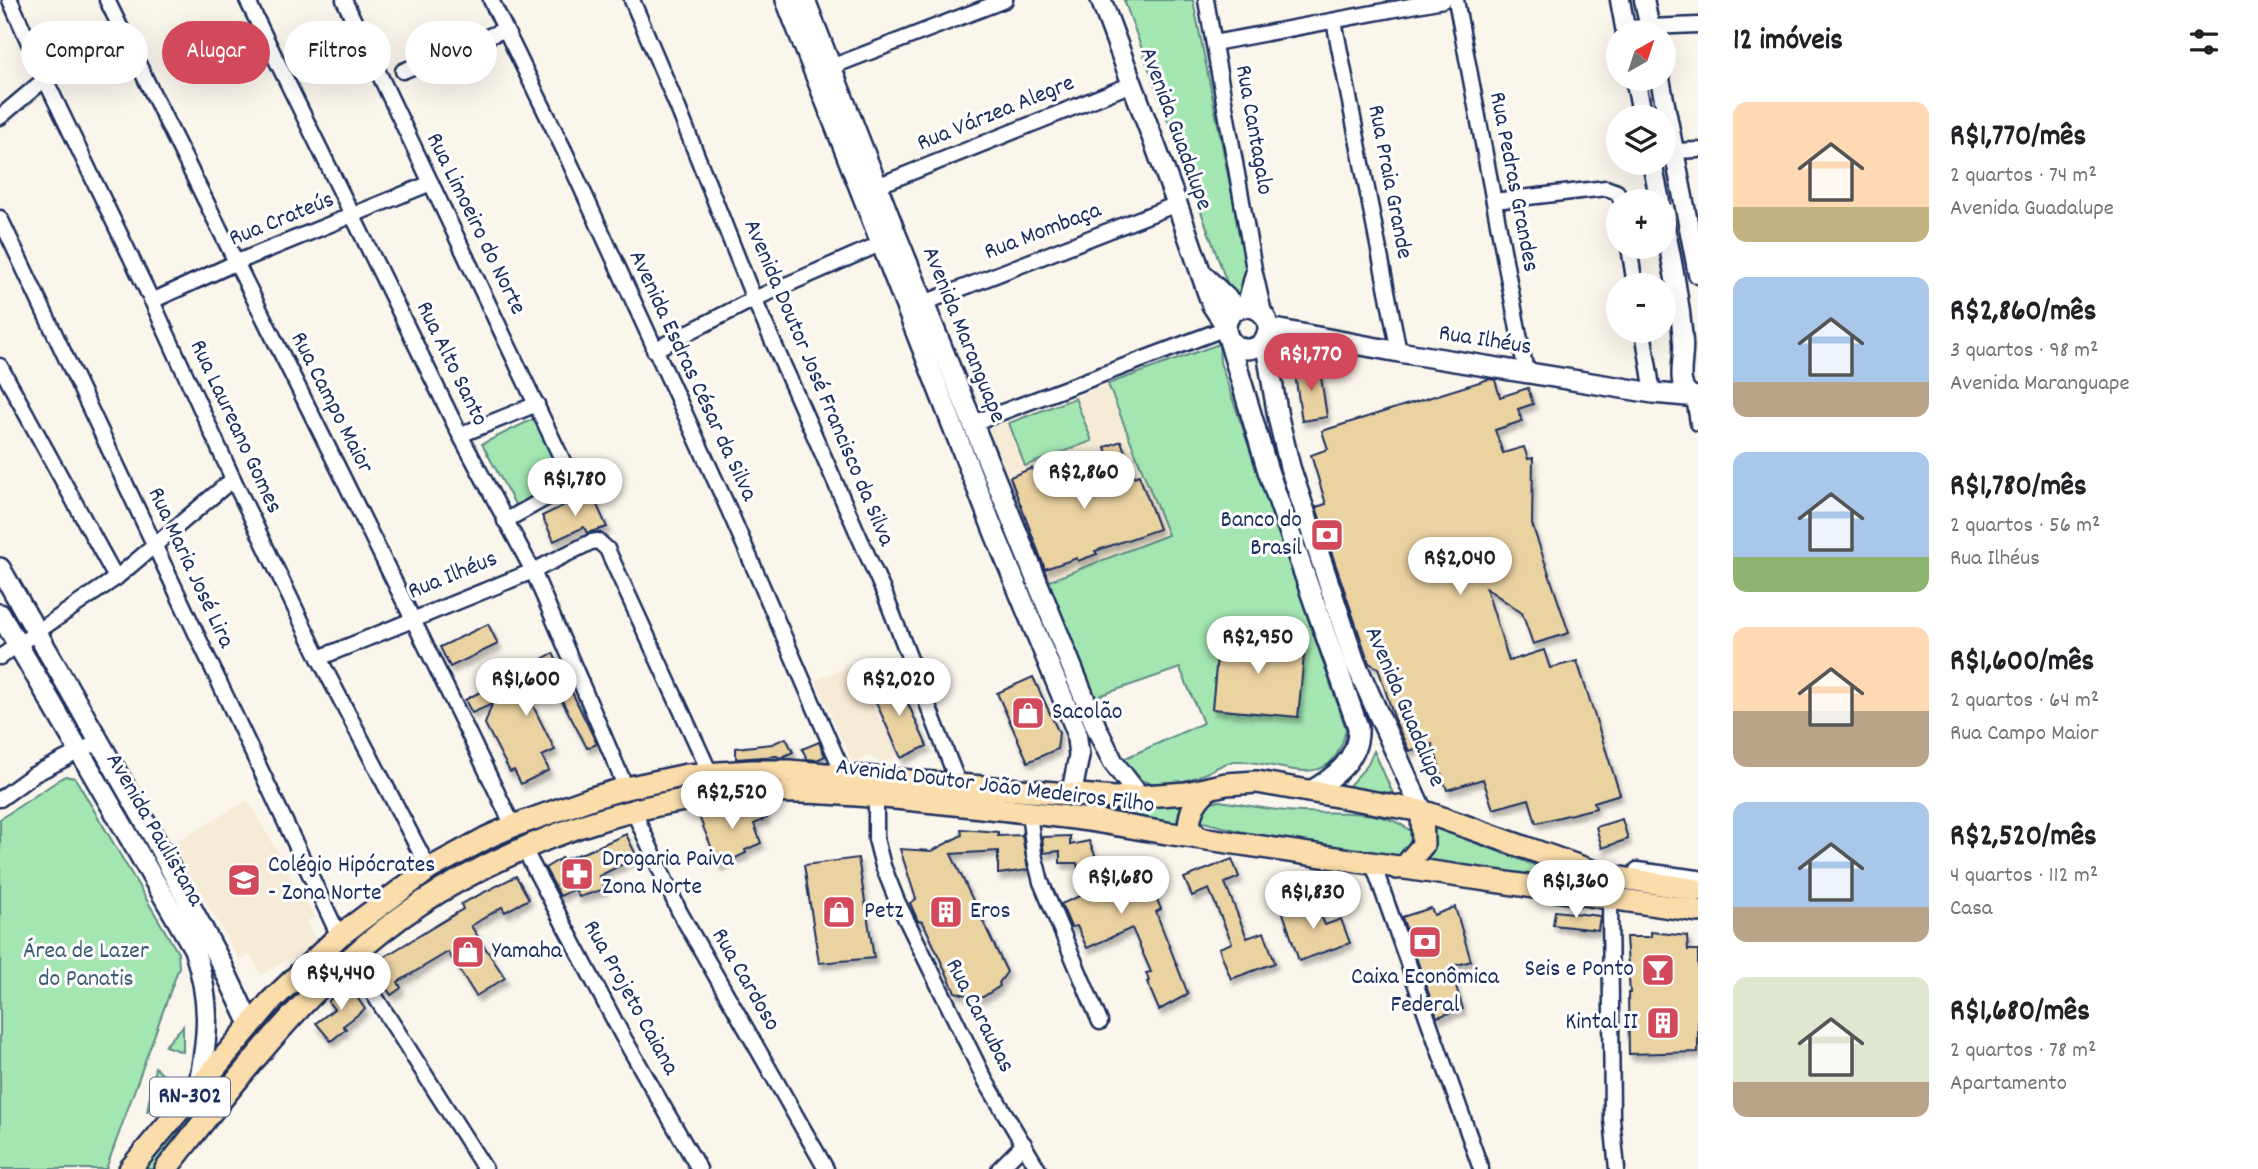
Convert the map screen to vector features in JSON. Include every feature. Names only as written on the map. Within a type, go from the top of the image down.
[{"type":"main road","name":"Avenida Maranguape","points":[[786,0],[877,186],[889,240],[925,303],[1088,707],[1113,762],[1140,797]]},
{"type":"main road","name":"Avenida Maranguape","points":[[805,0],[822,70],[889,240],[930,362],[995,534],[1079,743],[1078,767],[1071,796]]},
{"type":"main road","name":"Avenida Guadalupe","points":[[1101,0],[1212,305],[1227,331],[1268,471],[1355,714],[1359,736],[1353,753],[1331,779],[1309,792]]},
{"type":"main road","name":"Avenida Guadalupe","points":[[1203,275],[1241,308]]},
{"type":"main road","points":[[1241,308],[1256,309],[1266,328],[1256,348],[1244,350],[1227,331],[1229,317],[1241,308]]},
{"type":"main road","name":"Avenida Guadalupe","points":[[1266,328],[1278,418],[1290,467],[1355,662],[1422,811]]},
{"type":"main road","name":"Rua Ilhéus","points":[[1266,328],[1653,393],[1696,397]]},
{"type":"main road","points":[[930,362],[946,382],[961,419],[966,423],[973,423]]},
{"type":"main road","name":"Avenida Paulistana","points":[[0,568],[152,834],[222,965],[250,1024]]},
{"type":"main road","points":[[1317,609],[1327,620],[1342,661],[1348,664],[1355,662]]},
{"type":"main road","name":"Avenida Paulistana","points":[[0,614],[194,949],[200,967],[208,1022],[206,1049],[198,1087]]},
{"type":"main road","points":[[1069,715],[1088,707]]},
{"type":"main road","name":"Avenida Doutor João Medeiros Filho","points":[[130,1169],[250,1024],[293,979],[340,936],[399,890],[429,869],[513,826],[592,798],[677,777],[752,771],[844,775],[1071,796],[1140,797],[1257,782],[1422,811],[1619,879],[1698,890]]},
{"type":"main road","points":[[1198,837],[1189,827],[1191,812],[1209,788]]},
{"type":"main road","name":"Avenida Doutor João Medeiros Filho","points":[[166,1169],[287,1021],[350,957],[379,932],[456,881],[558,832],[633,810],[719,795],[777,791],[876,796],[1030,812],[1698,911]]},
{"type":"main road","points":[[1397,868],[1406,865],[1423,845],[1422,811]]},
{"type":"main road","points":[[138,850],[152,857],[162,869],[208,951],[222,965]]},
{"type":"main road","points":[[185,1145],[208,1105],[254,1046],[250,1024]]},
{"type":"street","name":"Rua Laureano Gomes","points":[[10,0],[21,25]]},
{"type":"street","name":"Rua Campo Maior","points":[[107,0],[234,263],[414,618],[513,826]]},
{"type":"street","name":"Rua Alto Santo","points":[[247,0],[460,435],[533,571],[626,788]]},
{"type":"street","name":"Rua Limoeiro do Norte","points":[[344,0],[567,466]]},
{"type":"street","name":"Avenida Esdras César da Silva","points":[[491,0],[565,152],[729,510],[844,775]]},
{"type":"street","name":"Avenida Doutor José Francisco da Silva","points":[[632,0],[754,299],[885,596],[959,785]]},
{"type":"street","points":[[822,70],[1005,0]]},
{"type":"street","name":"Rua Cantagalo","points":[[1206,0],[1266,328]]},
{"type":"street","points":[[1214,43],[1443,0]]},
{"type":"street","name":"Rua Pedras Grandes","points":[[1456,0],[1525,372]]},
{"type":"street","points":[[1619,0],[1624,21]]},
{"type":"street","points":[[1644,0],[1648,21]]},
{"type":"street","name":"Rua Praia Grande","points":[[1334,21],[1399,352]]},
{"type":"street","points":[[1676,27],[1698,25]]},
{"type":"street","points":[[403,71],[504,30]]},
{"type":"street","points":[[0,117],[39,84]]},
{"type":"street","name":"Rua Laureano Gomes","points":[[47,84],[319,658],[429,869]]},
{"type":"street","name":"Rua Várzea Alegre","points":[[877,186],[1132,84]]},
{"type":"street","points":[[1676,151],[1698,150]]},
{"type":"street","points":[[1676,161],[1698,273],[1676,275]]},
{"type":"street","name":"Rua Crateús","points":[[152,301],[234,263],[430,183]]},
{"type":"street","points":[[1494,201],[1609,189]]},
{"type":"street","name":"Rua Mombaça","points":[[925,303],[1177,204]]},
{"type":"street","name":"Rua Maria José Lira","points":[[0,218],[340,936]]},
{"type":"street","points":[[654,350],[754,299],[889,240]]},
{"type":"street","name":"Rua Cantagalo","points":[[1241,308],[1254,269]]},
{"type":"street","points":[[1676,282],[1684,342],[1681,381],[1685,390],[1696,397],[1698,423]]},
{"type":"street","points":[[973,423],[1227,331]]},
{"type":"street","points":[[1645,343],[1653,393]]},
{"type":"street","points":[[0,366],[116,578]]},
{"type":"street","points":[[460,435],[537,404]]},
{"type":"street","name":"Rua Ilhéus","points":[[505,521],[565,488],[570,479],[567,466]]},
{"type":"street","points":[[0,657],[116,578],[233,479]]},
{"type":"street","name":"Rua Ilhéus","points":[[319,658],[533,571],[598,541],[603,545],[710,773]]},
{"type":"street","points":[[0,799],[33,775],[98,742]]},
{"type":"street","name":"Rua Caraubas","points":[[876,796],[876,839],[897,901],[985,1080],[1038,1169]]},
{"type":"street","name":"Rua Cardoso","points":[[633,810],[679,911],[826,1169]]},
{"type":"street","points":[[1030,812],[1034,854],[1041,882],[1100,1022]]},
{"type":"street","name":"Rua Projeto Caiana","points":[[523,848],[622,1035],[699,1169]]},
{"type":"street","name":"Avenida Doutor João Medeiros Filho","points":[[1566,862],[1698,878]]},
{"type":"street","points":[[1373,864],[1481,1169]]},
{"type":"street","points":[[1610,899],[1612,1119],[1617,1169]]},
{"type":"street","points":[[350,957],[485,1169]]},
{"type":"street","points":[[999,1169],[1024,1144]]},
{"type":"shaded area","points":[[1108,384],[1168,535],[1046,582],[987,429]]},
{"type":"shaded area","points":[[853,665],[897,756],[883,763],[868,756],[852,762],[815,680]]},
{"type":"shaded area","name":"Colégio Hipócrates - Zona Norte","points":[[248,800],[315,917],[306,922],[318,942],[261,975],[250,955],[240,960],[172,844]]},
{"type":"green space","points":[[1124,0],[1193,0],[1248,275],[1235,305]]},
{"type":"green space","points":[[1219,344],[1220,362],[1346,729],[1339,750],[1330,763],[1317,769],[1303,771],[1236,761],[1189,780],[1151,783],[1133,777],[1119,761],[1203,723],[1180,668],[1093,698],[1046,582],[1168,535],[1108,384]]},
{"type":"green space","points":[[1075,398],[1092,441],[1025,466],[1009,423]]},
{"type":"green space","points":[[535,418],[566,483],[517,508],[482,444]]},
{"type":"green space","points":[[1374,751],[1395,798],[1345,790],[1366,767]]},
{"type":"green space","name":"Área de Lazer do Panatis","points":[[65,776],[75,778],[178,953],[179,967],[106,1169],[0,1169],[0,819]]},
{"type":"green space","points":[[1185,801],[1181,827],[1103,809]]},
{"type":"green space","points":[[1220,801],[1291,811],[1373,815],[1399,823],[1411,831],[1413,844],[1400,857],[1268,838],[1203,822],[1200,817],[1204,802]]},
{"type":"green space","points":[[1428,825],[1611,894],[1420,861]]},
{"type":"green space","points":[[183,1026],[183,1052],[165,1046]]},
{"type":"green space","points":[[155,1067],[165,1077],[173,1079],[147,1112]]},
{"type":"green space","points":[[179,1123],[182,1125],[173,1147],[155,1169],[140,1169]]},
{"type":"building","points":[[1319,364],[1327,417],[1302,421],[1294,368]]},
{"type":"building","points":[[1489,379],[1495,380],[1500,397],[1528,388],[1533,404],[1518,409],[1522,421],[1495,430],[1503,453],[1524,447],[1528,459],[1533,458],[1532,524],[1569,633],[1533,644],[1522,613],[1486,588],[1509,661],[1544,650],[1550,668],[1577,661],[1620,794],[1594,802],[1596,808],[1536,823],[1529,799],[1493,809],[1483,779],[1447,790],[1432,744],[1409,751],[1396,723],[1378,668],[1369,663],[1316,507],[1326,504],[1311,455],[1328,449],[1322,431]]},
{"type":"building","points":[[1121,441],[1134,477],[1139,475],[1159,529],[1095,551],[1097,554],[1078,561],[1077,558],[1045,569],[1010,477],[1032,468],[1038,482],[1067,471],[1073,487],[1114,472],[1105,447]]},
{"type":"building","points":[[591,492],[607,527],[587,533],[584,527],[554,541],[542,516]]},
{"type":"building","points":[[488,624],[498,644],[450,667],[440,647]]},
{"type":"building","points":[[1219,636],[1305,644],[1298,717],[1212,709]]},
{"type":"building","points":[[553,653],[597,744],[587,748],[549,676],[524,688],[555,750],[542,756],[549,770],[521,784],[514,770],[510,772],[485,724],[492,704],[472,713],[465,700]]},
{"type":"building","name":"Sacolão","points":[[1033,677],[1059,733],[1057,749],[1028,762],[997,693]]},
{"type":"building","points":[[897,679],[927,746],[901,758],[871,691]]},
{"type":"building","points":[[786,738],[793,752],[780,758],[736,759],[736,748],[772,744]]},
{"type":"building","points":[[819,742],[825,756],[817,760],[807,759],[802,749]]},
{"type":"building","points":[[763,805],[767,818],[754,824],[761,843],[719,866],[698,814],[721,808]]},
{"type":"building","points":[[1622,819],[1628,839],[1602,848],[1596,827]]},
{"type":"building","name":"Eros","points":[[961,829],[998,832],[998,836],[1022,835],[1028,870],[998,874],[998,851],[951,854],[1007,972],[999,983],[1000,986],[983,997],[955,992],[923,922],[918,921],[910,903],[916,899],[900,849],[932,851],[962,835]]},
{"type":"building","points":[[626,834],[637,857],[599,876],[605,889],[579,897],[575,889],[560,896],[545,868],[562,858],[563,860],[588,851]]},
{"type":"building","points":[[1070,836],[1070,845],[1089,841],[1102,871],[1125,860],[1135,878],[1146,873],[1161,909],[1156,912],[1188,994],[1159,1010],[1147,982],[1146,973],[1151,972],[1132,928],[1087,948],[1077,926],[1071,927],[1061,904],[1129,875],[1079,874],[1077,863],[1060,863],[1060,851],[1044,853],[1042,837]]},
{"type":"building","name":"Petz","points":[[858,858],[874,958],[819,963],[804,865]]},
{"type":"building","points":[[1232,859],[1239,877],[1225,883],[1247,938],[1264,932],[1275,963],[1231,979],[1219,948],[1232,943],[1209,889],[1192,896],[1184,878]]},
{"type":"building","points":[[516,876],[529,899],[505,912],[502,907],[471,926],[505,978],[476,996],[448,952],[398,982],[401,988],[391,995],[371,965],[463,909],[461,904]]},
{"type":"building","points":[[1314,900],[1325,925],[1341,919],[1350,943],[1299,961],[1282,910]]},
{"type":"building","name":"Caixa Econômica Federal","points":[[1455,907],[1471,961],[1450,967],[1463,1009],[1437,1017],[1402,917],[1431,908],[1434,915]]},
{"type":"building","points":[[1555,911],[1600,916],[1598,930],[1553,925]]},
{"type":"building","points":[[1651,932],[1687,936],[1688,950],[1698,950],[1698,1052],[1629,1054],[1630,993],[1626,937],[1651,937]]},
{"type":"building","points":[[346,981],[365,1009],[343,1026],[346,1029],[331,1041],[316,1023],[334,1009],[328,1002]]},
{"type":"place","name":"Banco do Brasil","points":[[1327,535]]},
{"type":"place","name":"Sacolão","points":[[1028,713]]},
{"type":"place","name":"Drogaria Paiva Zona Norte","points":[[577,874]]},
{"type":"place","name":"Colégio Hipócrates - Zona Norte","points":[[244,880]]},
{"type":"place","name":"Petz","points":[[839,912]]},
{"type":"place","name":"Eros","points":[[946,912]]},
{"type":"place","name":"Caixa Econômica Federal","points":[[1425,942]]},
{"type":"place","name":"Yamaha","points":[[468,952]]},
{"type":"place","name":"Seis e Ponto","points":[[1658,970]]},
{"type":"place","name":"Kintal II","points":[[1663,1023]]}]
